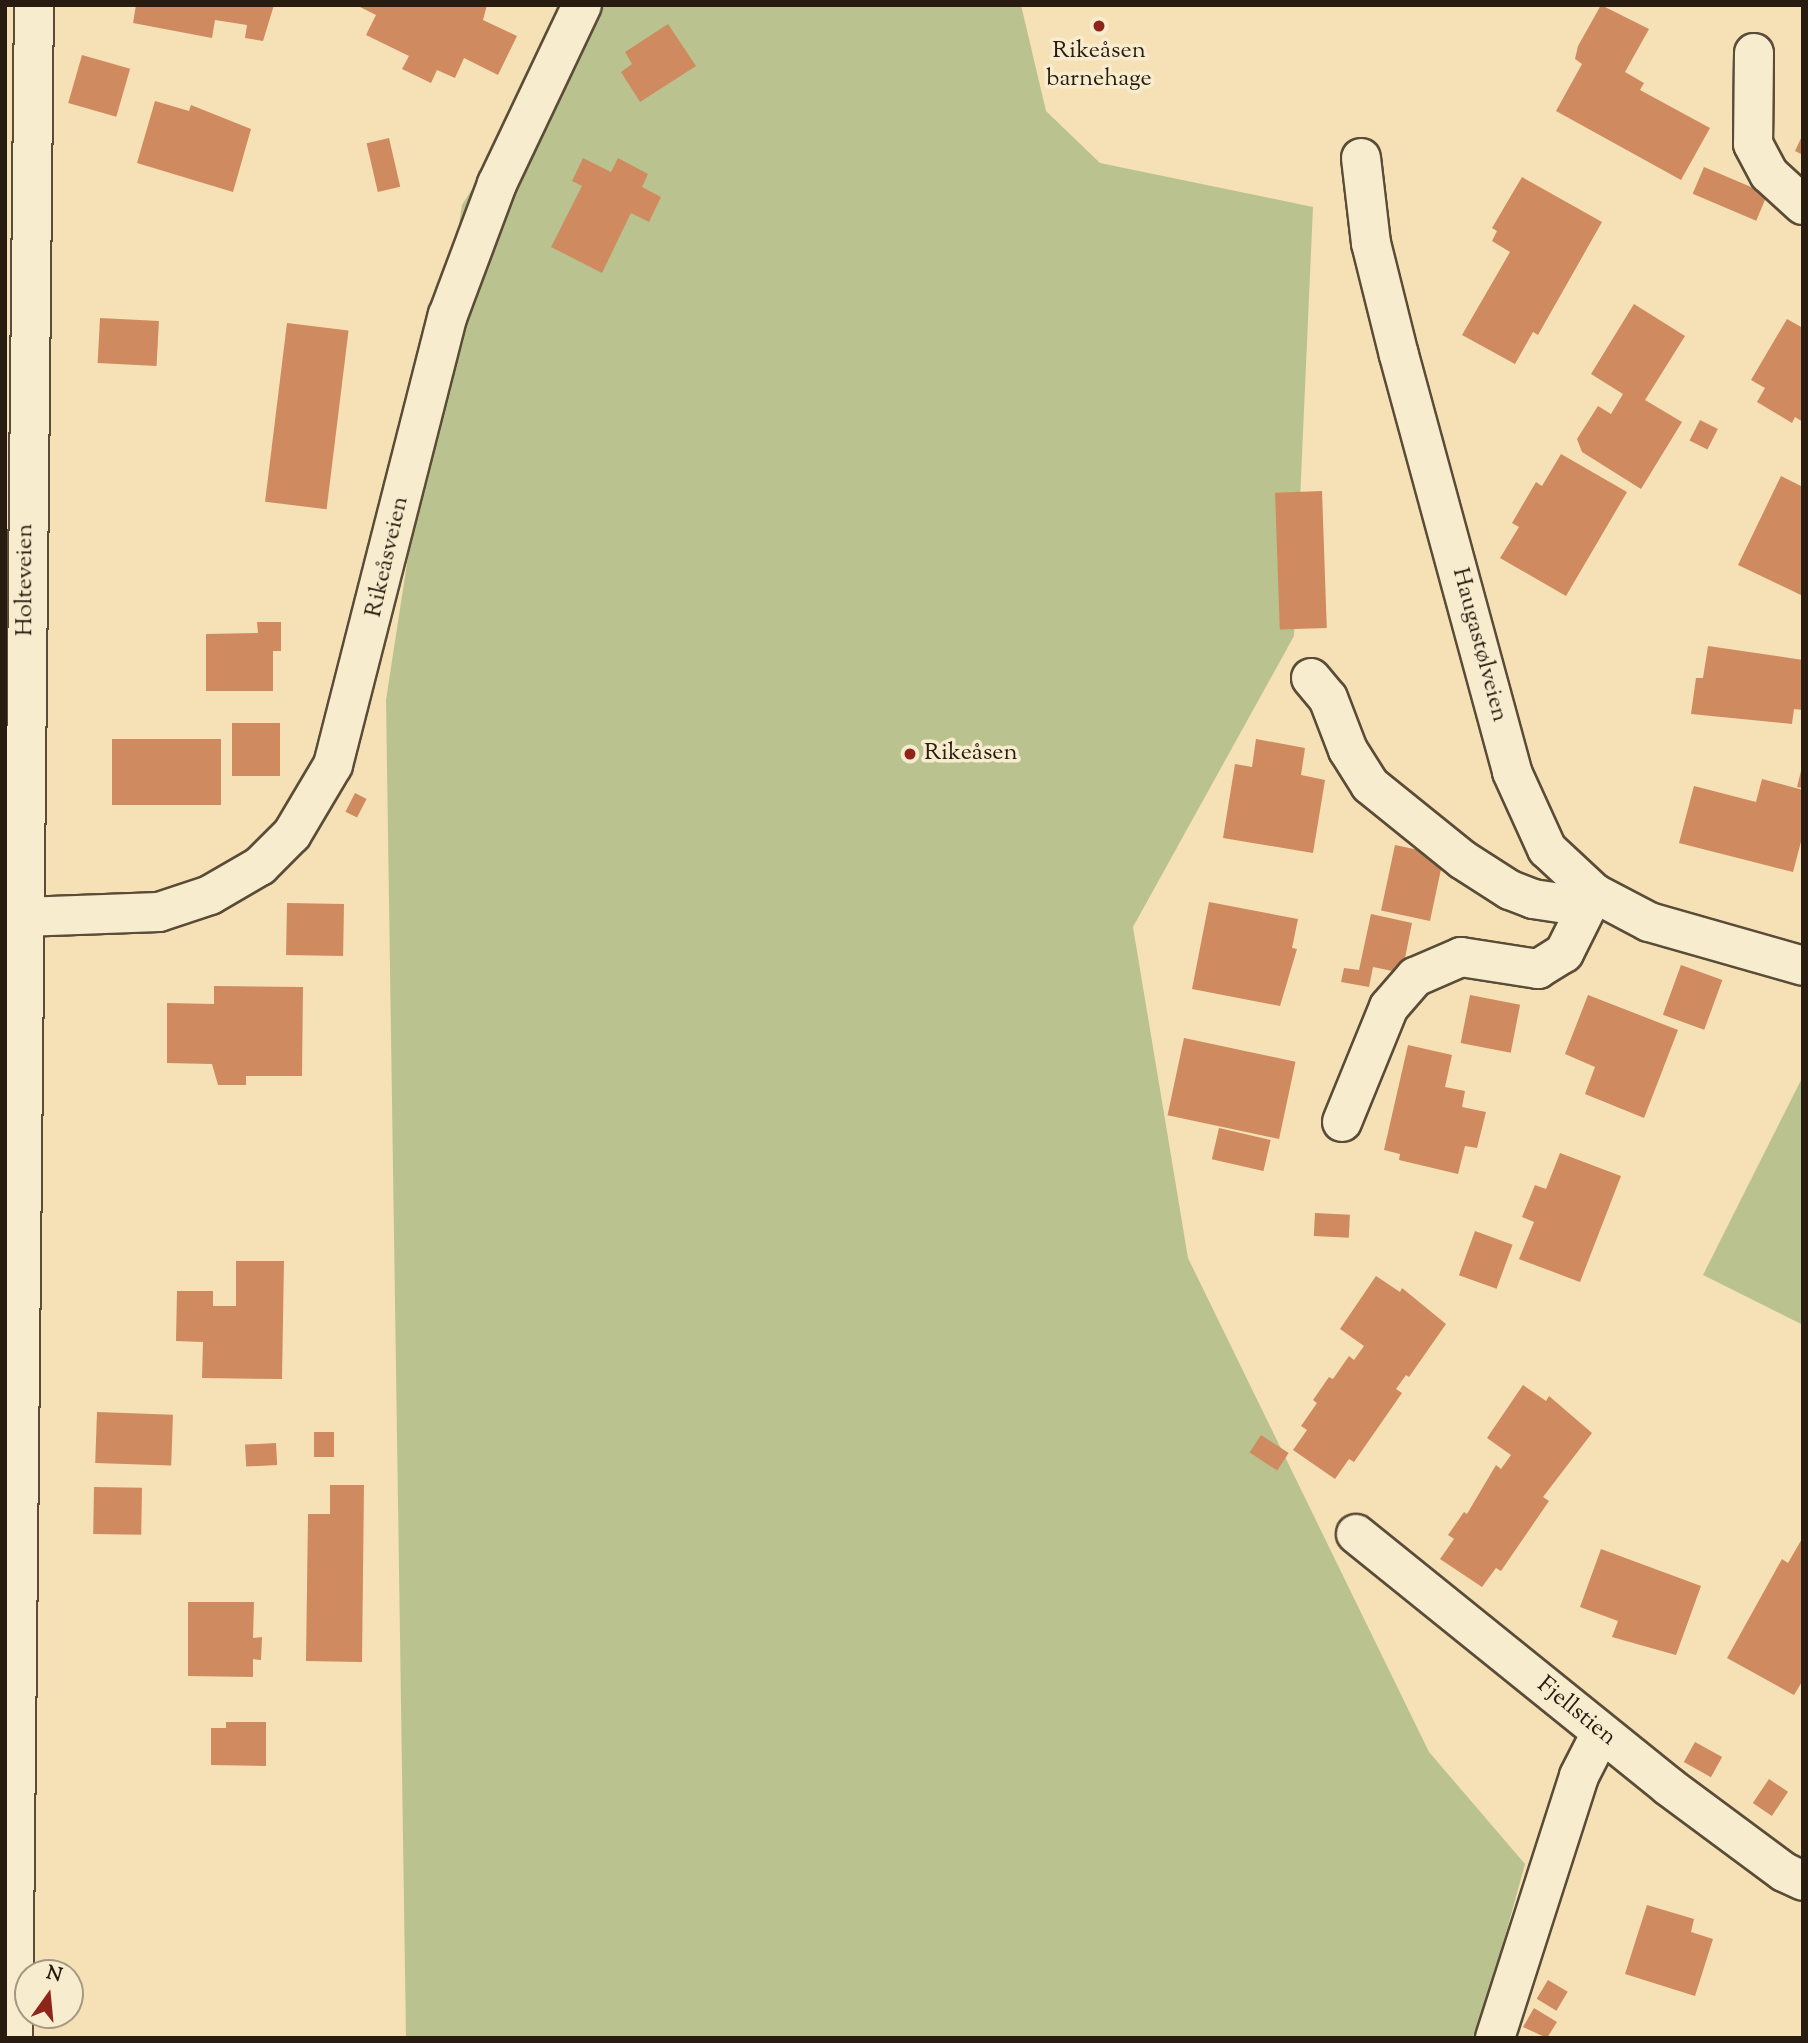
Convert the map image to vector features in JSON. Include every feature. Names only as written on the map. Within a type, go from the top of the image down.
[{"type":"street","name":"Holteveien","points":[[13,2038],[17,895],[34,5]]},
{"type":"street","name":"Rikeåsveien","points":[[17,895],[159,912],[210,895],[250,872],[292,834],[333,765],[448,314],[497,184],[582,5]]},
{"type":"street","points":[[1754,52],[1753,144],[1769,174],[1803,205]]},
{"type":"street","name":"Haugastølveien","points":[[1361,158],[1371,243],[1382,292],[1512,772],[1547,849],[1594,894],[1648,922],[1803,966]]},
{"type":"street","points":[[1311,678],[1328,698],[1348,750],[1370,785],[1452,852],[1510,890],[1533,899],[1573,905],[1594,894]]},
{"type":"street","points":[[1342,1122],[1389,1007],[1415,977],[1461,957],[1538,969],[1564,953],[1594,894]]},
{"type":"street","name":"Fjellstien","points":[[1356,1534],[1601,1733],[1784,1872],[1803,1881]]},
{"type":"street","points":[[1495,2038],[1579,1776],[1601,1733]]},
{"type":"green space","points":[[589,5],[1021,5],[1046,111],[1100,163],[1313,207],[1294,636],[1133,927],[1188,1258],[1429,1752],[1525,1864],[1477,2038],[406,2038],[386,700],[462,205]]},
{"type":"green space","points":[[1801,1080],[1803,1081],[1803,1325],[1703,1275]]},
{"type":"building","points":[[136,5],[274,5],[263,41],[245,38],[247,25],[215,20],[212,38],[133,23]]},
{"type":"building","points":[[356,5],[487,5],[483,20],[517,36],[498,75],[464,58],[455,78],[437,70],[431,83],[402,69],[409,56],[366,35],[376,15]]},
{"type":"building","points":[[1601,5],[1649,29],[1625,72],[1644,83],[1640,90],[1710,128],[1681,180],[1556,111],[1582,64],[1575,59],[1578,46]]},
{"type":"building","points":[[668,24],[696,66],[640,102],[621,72],[632,64],[625,52]]},
{"type":"building","points":[[82,55],[130,69],[116,117],[68,103]]},
{"type":"building","points":[[155,101],[189,111],[191,105],[251,129],[233,192],[137,163]]},
{"type":"building","points":[[1803,134],[1803,155],[1795,151]]},
{"type":"building","points":[[389,138],[400,187],[378,192],[367,143]]},
{"type":"building","points":[[583,158],[611,172],[618,158],[648,174],[642,187],[661,197],[649,222],[631,213],[602,273],[551,247],[582,186],[572,181]]},
{"type":"building","points":[[1704,167],[1768,194],[1756,221],[1693,194]]},
{"type":"building","points":[[1522,177],[1602,222],[1538,335],[1533,332],[1515,364],[1462,335],[1510,252],[1492,241],[1497,231],[1492,228]]},
{"type":"building","points":[[1634,304],[1685,336],[1645,400],[1682,422],[1641,489],[1582,452],[1577,439],[1598,406],[1611,414],[1623,394],[1591,374]]},
{"type":"building","points":[[100,318],[159,321],[157,366],[98,363]]},
{"type":"building","points":[[1787,319],[1803,328],[1803,422],[1795,417],[1792,423],[1757,402],[1765,388],[1751,380]]},
{"type":"building","points":[[287,323],[349,331],[327,509],[265,502]]},
{"type":"building","points":[[1700,420],[1718,429],[1707,450],[1690,440]]},
{"type":"building","points":[[1561,454],[1627,492],[1566,596],[1500,558],[1519,527],[1512,523],[1536,482],[1542,486]]},
{"type":"building","points":[[1781,476],[1803,487],[1803,596],[1738,565]]},
{"type":"building","points":[[1322,491],[1327,628],[1280,630],[1275,493]]},
{"type":"building","points":[[257,622],[281,622],[281,651],[273,651],[273,691],[206,691],[206,634],[258,633]]},
{"type":"building","points":[[1708,646],[1803,660],[1803,710],[1794,709],[1792,724],[1691,714],[1696,678],[1703,678]]},
{"type":"building","points":[[232,723],[280,723],[280,776],[232,776]]},
{"type":"building","points":[[112,739],[221,739],[221,805],[112,805]]},
{"type":"building","points":[[1256,739],[1305,748],[1301,775],[1325,780],[1313,853],[1223,838],[1235,764],[1252,767]]},
{"type":"building","points":[[1803,767],[1803,788],[1797,787]]},
{"type":"building","points":[[1762,779],[1803,790],[1803,834],[1793,872],[1679,843],[1694,786],[1756,802]]},
{"type":"building","points":[[355,793],[367,799],[357,818],[345,812]]},
{"type":"building","points":[[1395,845],[1444,855],[1430,921],[1381,911]]},
{"type":"building","points":[[1209,902],[1298,919],[1292,948],[1297,949],[1280,1006],[1192,989]]},
{"type":"building","points":[[287,903],[344,904],[343,956],[286,955]]},
{"type":"building","points":[[1371,914],[1412,923],[1402,973],[1373,967],[1369,987],[1341,982],[1344,968],[1359,970]]},
{"type":"building","points":[[1681,965],[1722,980],[1704,1030],[1663,1015]]},
{"type":"building","points":[[214,986],[303,987],[302,1076],[246,1076],[246,1085],[218,1085],[212,1064],[167,1063],[167,1003],[214,1004]]},
{"type":"building","points":[[1470,995],[1520,1005],[1511,1053],[1461,1043]]},
{"type":"building","points":[[1588,995],[1678,1030],[1644,1118],[1585,1094],[1595,1067],[1565,1054]]},
{"type":"building","points":[[1184,1038],[1296,1062],[1279,1139],[1168,1115]]},
{"type":"building","points":[[1408,1045],[1452,1055],[1445,1087],[1465,1091],[1462,1107],[1486,1112],[1477,1148],[1465,1146],[1458,1174],[1399,1160],[1400,1154],[1384,1150]]},
{"type":"building","points":[[1219,1128],[1271,1140],[1263,1171],[1212,1159]]},
{"type":"building","points":[[1560,1153],[1621,1176],[1580,1282],[1519,1259],[1534,1222],[1522,1217],[1535,1185],[1546,1189]]},
{"type":"building","points":[[1315,1213],[1350,1215],[1349,1238],[1314,1236]]},
{"type":"building","points":[[1475,1231],[1513,1245],[1497,1289],[1459,1275]]},
{"type":"building","points":[[236,1261],[284,1261],[282,1379],[202,1378],[203,1342],[176,1341],[177,1291],[213,1291],[213,1306],[236,1306]]},
{"type":"building","points":[[1376,1276],[1400,1292],[1402,1288],[1446,1324],[1409,1377],[1406,1375],[1396,1389],[1402,1393],[1354,1462],[1349,1459],[1335,1479],[1293,1450],[1307,1430],[1301,1426],[1317,1403],[1313,1400],[1329,1377],[1333,1379],[1349,1356],[1354,1360],[1364,1346],[1340,1329]]},
{"type":"building","points":[[1523,1385],[1546,1401],[1549,1396],[1592,1433],[1543,1497],[1549,1501],[1501,1571],[1496,1568],[1482,1587],[1440,1559],[1454,1539],[1448,1535],[1464,1512],[1467,1514],[1496,1465],[1501,1469],[1511,1455],[1487,1438]]},
{"type":"building","points":[[97,1412],[173,1415],[171,1466],[95,1463]]},
{"type":"building","points":[[314,1432],[334,1432],[334,1457],[314,1457]]},
{"type":"building","points":[[1261,1435],[1289,1453],[1277,1471],[1250,1453]]},
{"type":"building","points":[[276,1443],[277,1465],[246,1467],[245,1445]]},
{"type":"building","points":[[330,1485],[364,1485],[362,1662],[306,1661],[308,1514],[330,1514]]},
{"type":"building","points":[[94,1487],[142,1488],[141,1535],[93,1534]]},
{"type":"building","points":[[1803,1537],[1803,1680],[1794,1695],[1727,1658],[1782,1559],[1788,1563]]},
{"type":"building","points":[[1601,1549],[1701,1586],[1676,1655],[1612,1637],[1618,1621],[1580,1607]]},
{"type":"building","points":[[188,1602],[254,1602],[253,1638],[262,1637],[261,1660],[253,1659],[253,1677],[188,1676]]},
{"type":"building","points":[[226,1722],[266,1722],[266,1766],[211,1765],[211,1728],[226,1728]]},
{"type":"building","points":[[1695,1742],[1722,1757],[1711,1777],[1684,1762]]},
{"type":"building","points":[[1769,1779],[1788,1792],[1772,1816],[1753,1803]]},
{"type":"building","points":[[1647,1905],[1694,1919],[1691,1932],[1713,1939],[1695,1996],[1625,1974]]},
{"type":"building","points":[[1548,1980],[1568,1992],[1556,2011],[1537,1999]]},
{"type":"building","points":[[1534,2008],[1557,2022],[1547,2038],[1523,2027]]},
{"type":"place","name":"Rikeåsen barnehage","points":[[1099,26]]},
{"type":"place","name":"Rikeåsen","points":[[910,754]]}]
